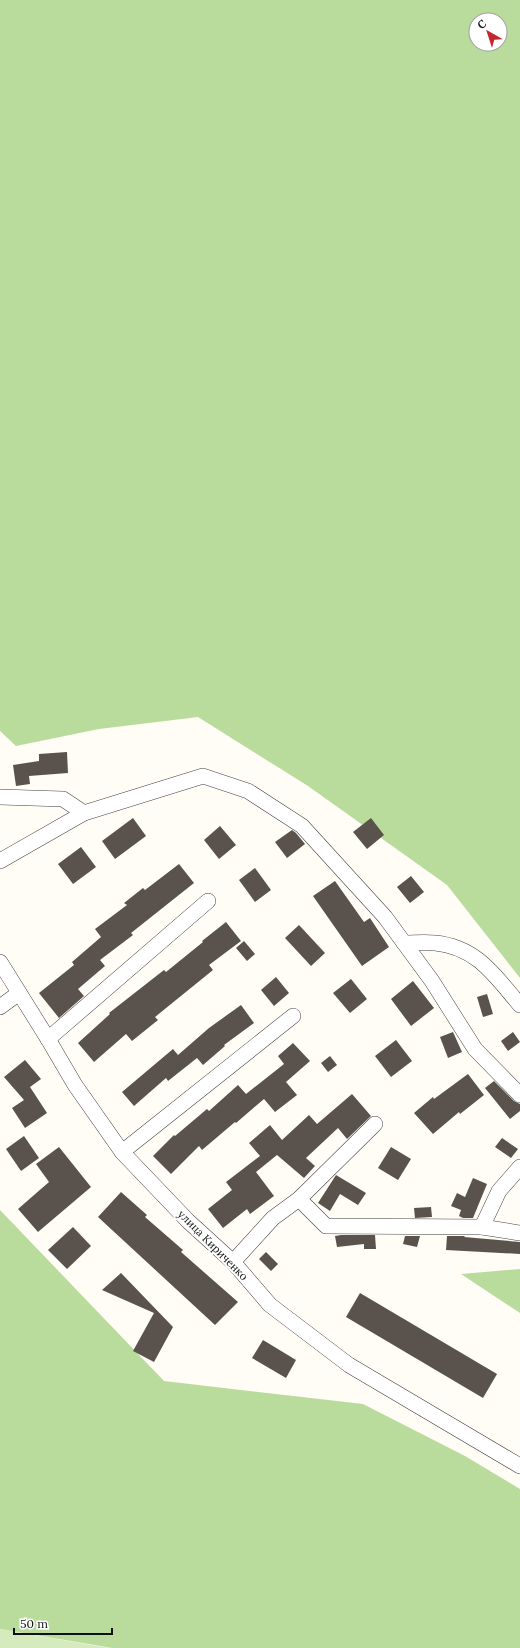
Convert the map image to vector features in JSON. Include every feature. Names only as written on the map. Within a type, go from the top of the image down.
[{"type":"street","points":[[0,861],[84,813],[203,776],[248,791],[302,826],[385,917],[432,981],[475,1049],[520,1095]]},
{"type":"street","points":[[0,797],[63,799],[84,813]]},
{"type":"street","points":[[48,1039],[208,901]]},
{"type":"street","points":[[404,943],[435,943],[458,948],[484,963],[520,1005]]},
{"type":"street","name":"улица Кириченко","points":[[0,962],[75,1085],[122,1152],[188,1221],[233,1262],[270,1304],[349,1365],[520,1466]]},
{"type":"street","points":[[0,1007],[19,992]]},
{"type":"street","points":[[122,1152],[293,1016]]},
{"type":"street","points":[[233,1262],[273,1218],[299,1199],[375,1124]]},
{"type":"street","points":[[482,1227],[499,1191],[520,1167]]},
{"type":"street","points":[[299,1199],[326,1226],[482,1227],[520,1233]]},
{"type":"green space","points":[[0,0],[520,0],[520,978],[447,885],[308,786],[198,717],[99,729],[16,746],[0,731]]},
{"type":"green space","points":[[0,1210],[164,1381],[363,1404],[465,1456],[520,1489],[520,1648],[112,1648],[0,1629]]},
{"type":"green space","points":[[520,1269],[520,1313],[461,1274]]},
{"type":"green space","points":[[0,1629],[103,1647],[112,1648],[0,1648]]},
{"type":"building","points":[[67,752],[68,773],[29,776],[30,784],[16,786],[13,765],[39,761],[39,754]]},
{"type":"building","points":[[133,818],[146,836],[115,859],[102,841]]},
{"type":"building","points":[[371,818],[384,835],[367,849],[353,832]]},
{"type":"building","points":[[220,826],[236,845],[219,859],[204,840]]},
{"type":"building","points":[[292,830],[305,844],[287,858],[275,842]]},
{"type":"building","points":[[81,847],[96,867],[73,884],[58,864]]},
{"type":"building","points":[[179,864],[194,883],[131,933],[133,935],[100,960],[105,966],[78,989],[84,996],[59,1018],[39,993],[74,965],[72,962],[101,937],[95,929],[127,905],[124,903],[143,888],[145,890]]},
{"type":"building","points":[[255,868],[271,890],[255,902],[239,880]]},
{"type":"building","points":[[411,876],[424,892],[410,903],[397,887]]},
{"type":"building","points":[[335,881],[364,922],[370,918],[389,947],[362,966],[313,896]]},
{"type":"building","points":[[226,922],[241,941],[209,965],[213,970],[155,1017],[158,1020],[132,1041],[126,1034],[94,1062],[78,1043],[110,1014],[109,1013],[164,970],[166,972]]},
{"type":"building","points":[[299,925],[325,953],[311,966],[285,938]]},
{"type":"building","points":[[244,941],[255,954],[247,961],[236,948]]},
{"type":"building","points":[[276,977],[289,993],[274,1006],[261,990]]},
{"type":"building","points":[[351,979],[367,999],[350,1013],[333,993]]},
{"type":"building","points":[[413,981],[434,1008],[411,1026],[391,999]]},
{"type":"building","points":[[487,994],[493,1014],[483,1017],[477,997]]},
{"type":"building","points":[[241,1005],[254,1023],[224,1045],[225,1046],[203,1065],[197,1058],[168,1081],[166,1078],[134,1106],[122,1092],[173,1049],[178,1055],[209,1028]]},
{"type":"building","points":[[453,1032],[462,1052],[448,1058],[440,1037]]},
{"type":"building","points":[[513,1032],[520,1042],[508,1051],[501,1041]]},
{"type":"building","points":[[396,1040],[412,1061],[391,1077],[375,1056]]},
{"type":"building","points":[[293,1043],[310,1061],[286,1082],[297,1095],[275,1112],[264,1099],[202,1150],[199,1146],[171,1174],[153,1156],[174,1135],[175,1136],[207,1109],[209,1111],[238,1085],[246,1094],[284,1064],[278,1056]]},
{"type":"building","points":[[330,1056],[337,1065],[328,1072],[321,1063]]},
{"type":"building","points":[[25,1060],[41,1079],[30,1087],[47,1113],[25,1128],[12,1108],[24,1100],[4,1077]]},
{"type":"building","points":[[468,1074],[484,1095],[460,1114],[459,1112],[433,1134],[414,1113],[433,1097],[434,1099]]},
{"type":"building","points":[[494,1081],[514,1101],[520,1104],[520,1111],[510,1119],[485,1088]]},
{"type":"building","points":[[352,1094],[371,1116],[347,1139],[338,1128],[306,1158],[315,1166],[304,1178],[277,1155],[256,1172],[274,1196],[250,1214],[247,1209],[223,1228],[208,1209],[232,1190],[226,1182],[260,1156],[249,1143],[270,1125],[282,1140],[309,1115],[317,1124]]},
{"type":"building","points":[[24,1136],[39,1158],[21,1171],[6,1149]]},
{"type":"building","points":[[502,1138],[518,1149],[511,1158],[495,1147]]},
{"type":"building","points":[[59,1147],[91,1187],[38,1232],[18,1209],[49,1182],[36,1164]]},
{"type":"building","points":[[391,1147],[411,1159],[398,1180],[378,1168]]},
{"type":"building","points":[[336,1175],[366,1193],[358,1205],[340,1194],[330,1211],[318,1203]]},
{"type":"building","points":[[473,1178],[487,1184],[473,1218],[463,1218],[459,1216],[461,1210],[451,1206],[457,1193],[465,1197]]},
{"type":"building","points":[[121,1192],[147,1215],[145,1217],[183,1250],[181,1252],[238,1302],[215,1325],[98,1217]]},
{"type":"building","points":[[431,1207],[432,1217],[415,1218],[414,1208]]},
{"type":"building","points":[[73,1227],[91,1246],[67,1269],[48,1250]]},
{"type":"building","points":[[375,1235],[376,1249],[364,1249],[364,1244],[337,1247],[335,1236]]},
{"type":"building","points":[[405,1236],[420,1236],[417,1247],[403,1244]]},
{"type":"building","points":[[447,1236],[465,1236],[464,1237],[520,1242],[520,1254],[446,1250]]},
{"type":"building","points":[[266,1252],[278,1264],[271,1271],[259,1259]]},
{"type":"building","points":[[121,1273],[173,1327],[154,1362],[133,1351],[154,1313],[102,1290]]},
{"type":"building","points":[[360,1293],[497,1374],[483,1398],[346,1317]]},
{"type":"building","points":[[263,1340],[296,1360],[286,1378],[252,1358]]}]
